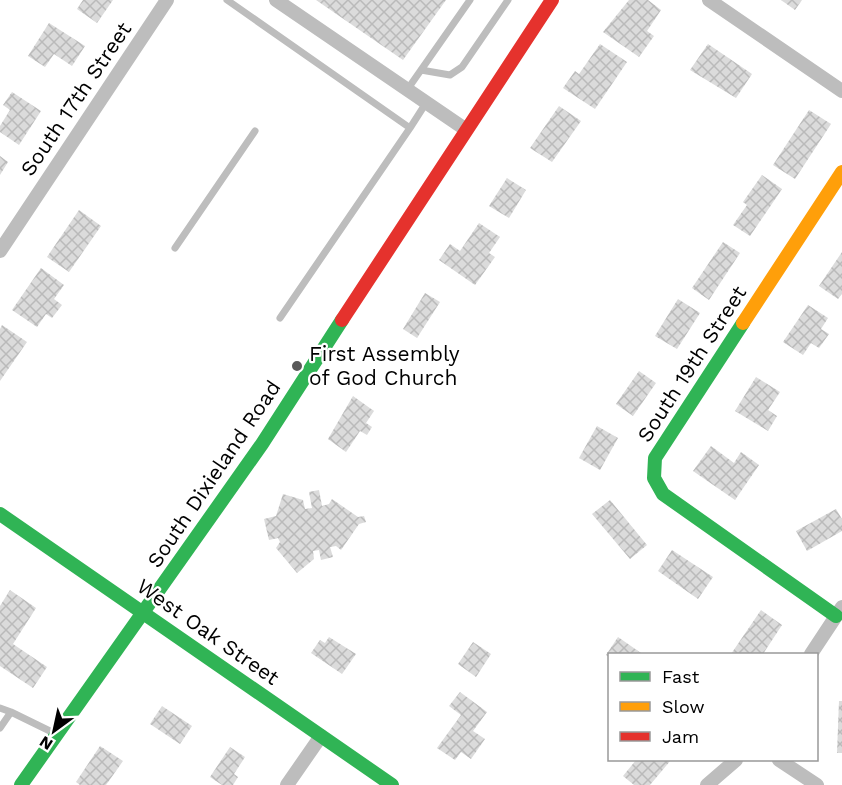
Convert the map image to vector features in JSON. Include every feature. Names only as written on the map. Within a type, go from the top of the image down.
[{"type":"street","name":"South 17th Street","points":[[0,251],[167,0]]},
{"type":"street","points":[[276,0],[465,129]]},
{"type":"street","name":"South Dixieland Road","points":[[21,785],[262,444],[465,129],[552,0]]},
{"type":"street","points":[[709,0],[842,91]]},
{"type":"street","name":"South 19th Street","points":[[839,611],[663,494],[655,485],[652,472],[655,458],[842,172]]},
{"type":"street","name":"West Oak Street","points":[[0,514],[392,785]]},
{"type":"street","points":[[812,653],[839,611]]},
{"type":"street","points":[[288,785],[321,736]]},
{"type":"street","points":[[707,785],[734,761]]},
{"type":"street","points":[[782,761],[817,785]]},
{"type":"lane","points":[[227,0],[410,128]]},
{"type":"lane","points":[[407,90],[470,0]]},
{"type":"lane","points":[[421,70],[450,75],[462,67],[508,0]]},
{"type":"lane","points":[[280,318],[426,103]]},
{"type":"lane","points":[[175,249],[255,131]]},
{"type":"lane","points":[[0,708],[57,734]]},
{"type":"lane","points":[[0,728],[11,712]]},
{"type":"building","points":[[83,0],[113,0],[97,23],[77,9]]},
{"type":"building","points":[[316,0],[446,0],[403,60]]},
{"type":"building","points":[[629,0],[648,0],[661,10],[647,31],[654,36],[639,57],[603,32]]},
{"type":"building","points":[[781,0],[802,0],[795,10]]},
{"type":"building","points":[[49,23],[85,46],[72,66],[54,54],[45,67],[28,56]]},
{"type":"building","points":[[600,44],[627,62],[595,109],[563,88],[575,71],[579,74]]},
{"type":"building","points":[[708,44],[752,74],[736,98],[690,70]]},
{"type":"building","points":[[12,92],[41,111],[19,145],[0,132],[0,126],[10,110],[3,105]]},
{"type":"building","points":[[559,106],[581,121],[552,162],[530,148]]},
{"type":"building","points":[[809,110],[831,124],[795,179],[773,165]]},
{"type":"building","points":[[0,156],[8,162],[0,175]]},
{"type":"building","points":[[762,175],[782,189],[750,236],[733,225],[747,205],[743,202]]},
{"type":"building","points":[[507,178],[526,190],[509,218],[489,206]]},
{"type":"building","points":[[79,210],[101,226],[69,272],[47,257]]},
{"type":"building","points":[[479,223],[500,237],[489,253],[495,257],[475,285],[439,260],[450,244],[460,251]]},
{"type":"building","points":[[723,242],[740,253],[709,300],[692,288]]},
{"type":"building","points":[[842,252],[842,294],[838,299],[819,286]]},
{"type":"building","points":[[41,268],[64,285],[54,299],[62,305],[52,318],[46,314],[37,327],[12,310]]},
{"type":"building","points":[[425,293],[440,302],[417,338],[403,329]]},
{"type":"building","points":[[678,299],[700,313],[677,349],[655,336]]},
{"type":"building","points":[[808,305],[828,318],[821,329],[829,334],[819,348],[811,343],[803,355],[783,342]]},
{"type":"building","points":[[2,325],[27,342],[0,381],[0,329]]},
{"type":"building","points":[[639,371],[656,383],[633,416],[616,404]]},
{"type":"building","points":[[756,377],[780,392],[768,410],[777,416],[768,431],[735,411]]},
{"type":"building","points":[[353,396],[374,411],[366,423],[372,427],[367,435],[360,431],[346,452],[328,439]]},
{"type":"building","points":[[597,426],[618,438],[600,470],[579,458]]},
{"type":"building","points":[[711,446],[734,463],[741,452],[759,465],[735,500],[693,471]]},
{"type":"building","points":[[319,490],[322,506],[329,504],[332,499],[358,517],[364,516],[366,522],[359,524],[341,550],[336,546],[330,547],[333,557],[321,560],[319,550],[313,551],[314,559],[297,573],[276,548],[280,542],[278,538],[269,540],[264,519],[276,516],[283,494],[303,500],[305,509],[312,508],[309,492]]},
{"type":"building","points":[[610,500],[647,545],[630,559],[592,514]]},
{"type":"building","points":[[836,509],[842,519],[842,531],[807,551],[796,531]]},
{"type":"building","points":[[672,550],[713,577],[698,599],[658,571]]},
{"type":"building","points":[[10,590],[36,608],[13,644],[47,667],[33,688],[0,666],[0,606]]},
{"type":"building","points":[[761,610],[782,625],[764,653],[732,653]]},
{"type":"building","points":[[329,637],[356,654],[342,674],[311,653],[320,640],[325,643]]},
{"type":"building","points":[[618,637],[641,653],[608,653],[608,656],[606,655]]},
{"type":"building","points":[[473,642],[491,654],[476,677],[458,664]]},
{"type":"building","points":[[460,692],[487,712],[473,731],[485,739],[471,759],[461,752],[455,760],[437,748],[461,715],[449,706]]},
{"type":"building","points":[[839,701],[842,701],[842,753],[837,753]]},
{"type":"building","points":[[162,706],[192,726],[180,744],[150,724]]},
{"type":"building","points":[[100,746],[123,761],[106,785],[80,785],[76,782]]},
{"type":"building","points":[[230,747],[245,757],[234,774],[238,777],[233,785],[222,785],[210,777]]},
{"type":"building","points":[[635,761],[670,761],[650,785],[634,785],[623,776]]},
{"type":"traffic: fast","points":[[21,785],[262,444],[342,320]]},
{"type":"traffic: fast","points":[[743,323],[655,458],[654,478],[663,494],[836,616]]},
{"type":"traffic: fast","points":[[0,514],[392,785]]},
{"type":"traffic: slow","points":[[743,323],[842,172]]},
{"type":"traffic: jam","points":[[342,320],[552,0]]},
{"type":"place","name":"First Assembly of God Church","points":[[297,366]]}]
